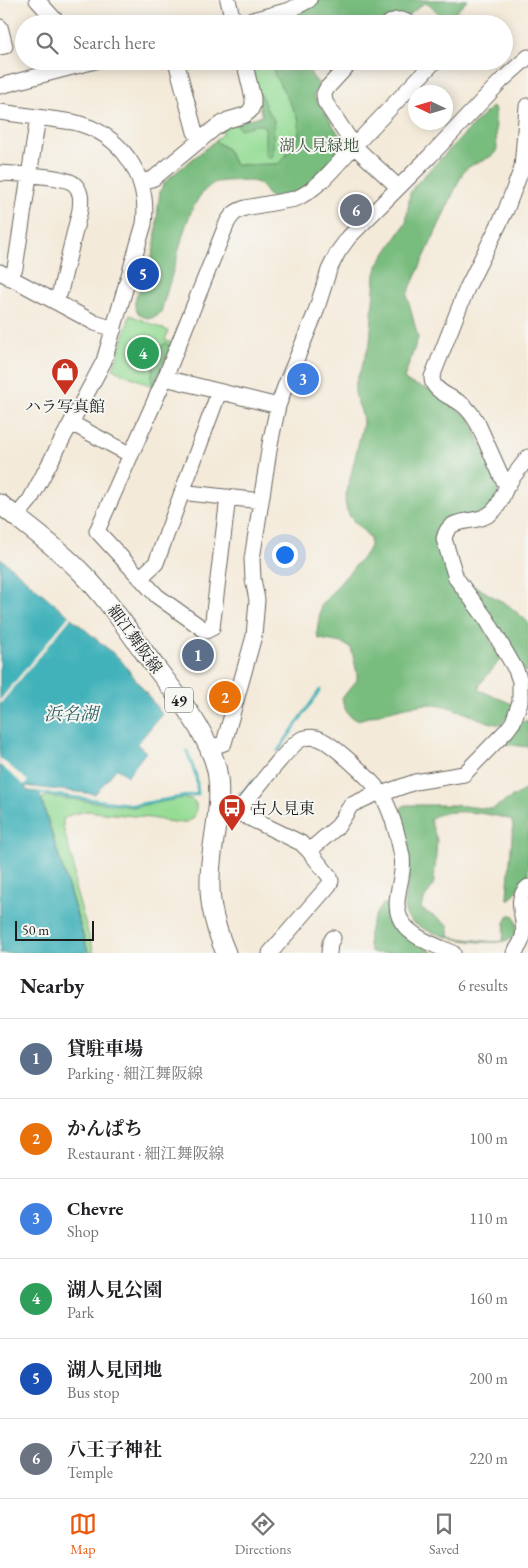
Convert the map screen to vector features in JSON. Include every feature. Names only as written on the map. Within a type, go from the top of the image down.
[{"type":"main road","name":"細江舞阪線","points":[[0,504],[68,560],[91,582],[184,707],[210,748],[218,775],[218,806],[211,864],[210,894],[215,924],[226,953]]},
{"type":"street","points":[[37,0],[51,15]]},
{"type":"street","points":[[228,0],[233,15]]},
{"type":"street","points":[[263,15],[301,2]]},
{"type":"street","points":[[0,27],[5,46],[0,47]]},
{"type":"street","points":[[513,70],[528,57]]},
{"type":"street","points":[[0,86],[53,70]]},
{"type":"street","points":[[178,70],[195,132],[201,140]]},
{"type":"street","points":[[141,183],[154,178],[222,123],[245,115],[250,111],[253,105],[253,98],[246,70]]},
{"type":"street","points":[[344,70],[327,88],[324,94],[325,102],[354,146],[398,188]]},
{"type":"street","points":[[228,497],[212,628],[206,631],[157,596],[97,531],[165,378],[231,216],[237,210],[303,196],[316,186],[426,70]]},
{"type":"street","points":[[210,748],[224,743],[254,636],[257,600],[252,559],[270,444],[278,406],[338,252],[349,237],[513,70]]},
{"type":"street","points":[[509,484],[503,480],[473,416],[461,404],[435,388],[432,383],[432,377],[467,288],[506,210],[522,168],[526,106],[528,106]]},
{"type":"street","points":[[0,112],[83,124],[101,133],[117,146],[130,162],[141,183],[145,205],[144,224],[108,352],[30,500],[16,517]]},
{"type":"street","points":[[38,117],[15,268],[5,275],[95,323],[114,329]]},
{"type":"street","points":[[0,173],[69,181],[75,184],[81,195],[80,210],[67,264],[60,292],[55,301]]},
{"type":"street","points":[[165,378],[278,406]]},
{"type":"street","points":[[140,578],[156,563],[219,392]]},
{"type":"street","points":[[71,424],[131,455]]},
{"type":"street","points":[[309,851],[338,826],[351,805],[415,782],[464,774],[507,730],[518,712],[521,691],[516,670],[487,620],[456,578],[444,539],[452,525],[480,519],[493,512],[509,484],[528,457]]},
{"type":"street","points":[[183,491],[261,502]]},
{"type":"street","points":[[240,812],[244,804],[295,743],[309,737],[323,741],[352,763],[381,793],[389,812],[402,858],[401,884],[396,905],[402,923],[416,935],[453,953]]},
{"type":"street","points":[[218,806],[240,812],[301,843],[330,877],[329,885],[270,953]]},
{"type":"street","points":[[514,953],[523,937],[524,927],[520,899],[522,893],[528,887]]},
{"type":"street","points":[[329,953],[330,942],[333,938]]},
{"type":"green space","points":[[318,0],[468,0],[452,15],[441,15],[431,6],[424,3],[409,15],[300,15],[301,11]]},
{"type":"green space","points":[[250,70],[274,70],[299,118],[299,137],[279,164],[235,165],[227,149],[215,141],[223,133],[220,130],[238,122],[262,116]]},
{"type":"green space","name":"湖人見緑地","points":[[274,70],[311,70],[312,76],[319,84],[314,96],[342,139],[343,149],[308,188],[272,198],[261,185],[252,181],[217,182],[206,189],[193,207],[161,312],[153,318],[140,315],[135,307],[135,302],[148,274],[155,243],[160,192],[169,178],[215,141],[227,149],[235,165],[277,164],[281,162],[299,137],[299,120]]},
{"type":"green space","points":[[259,93],[274,120],[273,156],[269,159],[265,155],[265,127],[256,125],[239,129],[237,125],[240,121],[262,116],[257,97]]},
{"type":"green space","points":[[491,107],[495,111],[497,150],[490,157],[467,168],[463,172],[407,295],[418,338],[404,378],[407,382],[430,390],[470,418],[500,489],[490,509],[444,526],[472,607],[501,659],[480,684],[479,690],[513,704],[513,710],[501,725],[435,704],[413,706],[357,720],[346,712],[342,698],[357,680],[351,648],[342,643],[320,639],[317,632],[321,605],[367,552],[370,546],[370,538],[350,517],[345,500],[363,424],[355,385],[370,343],[375,275],[377,266],[406,223],[410,193],[415,185]]},
{"type":"green space","points":[[358,193],[362,194],[371,204],[356,222],[352,220],[345,207],[347,202]]},
{"type":"green space","points":[[130,315],[168,331],[165,340],[172,343],[154,387],[113,369]]},
{"type":"green space","points":[[165,343],[170,347],[155,384],[153,384],[151,382],[155,361],[159,350]]},
{"type":"green space","points":[[473,585],[508,605],[528,622],[528,674],[524,671],[471,587]]},
{"type":"green space","points":[[528,720],[528,747],[505,744],[504,741],[517,724]]},
{"type":"green space","points":[[528,788],[528,882],[522,885],[510,899],[507,896],[513,825],[511,820],[482,813],[457,812],[436,815],[430,820],[437,840],[434,882],[421,909],[447,924],[449,926],[449,936],[452,938],[426,930],[413,923],[406,914],[404,899],[409,871],[398,817],[399,811],[406,805],[454,805],[492,809]]},
{"type":"green space","points":[[45,796],[133,807],[184,798],[192,799],[196,804],[196,812],[193,819],[186,822],[86,811],[63,819],[63,827],[74,867],[75,888],[94,953],[89,953],[42,801]]},
{"type":"green space","points":[[383,904],[387,904],[398,929],[402,933],[434,953],[372,953],[369,947],[370,927]]},
{"type":"green space","points":[[509,915],[513,915],[516,933],[510,939],[498,942],[503,940],[505,923]]},
{"type":"green space","points":[[454,938],[497,942],[482,942]]},
{"type":"water","name":"浜名湖","points":[[0,558],[120,659],[162,714],[137,744],[146,752],[127,776],[117,768],[95,794],[24,786],[28,791],[39,792],[88,953],[0,953]]},
{"type":"pier","points":[[69,616],[71,618],[0,704],[0,700]]},
{"type":"pier","points":[[0,758],[28,781],[24,785],[0,765]]},
{"type":"waterway","points":[[278,751],[320,690]]},
{"type":"waterway","points":[[39,793],[135,805],[198,794],[196,776],[187,751]]},
{"type":"waterway","points":[[240,793],[253,781]]},
{"type":"place","name":"八王子神社","points":[[356,210]]},
{"type":"place","name":"湖人見団地","points":[[143,274]]},
{"type":"place","name":"湖人見公園","points":[[143,353]]},
{"type":"place","name":"Chevre","points":[[303,379]]},
{"type":"place","name":"ハラ写真館","points":[[65,396]]},
{"type":"place","name":"貸駐車場","points":[[198,655]]},
{"type":"place","name":"かんぱち","points":[[225,697]]},
{"type":"place","name":"古人見東","points":[[232,832]]}]
